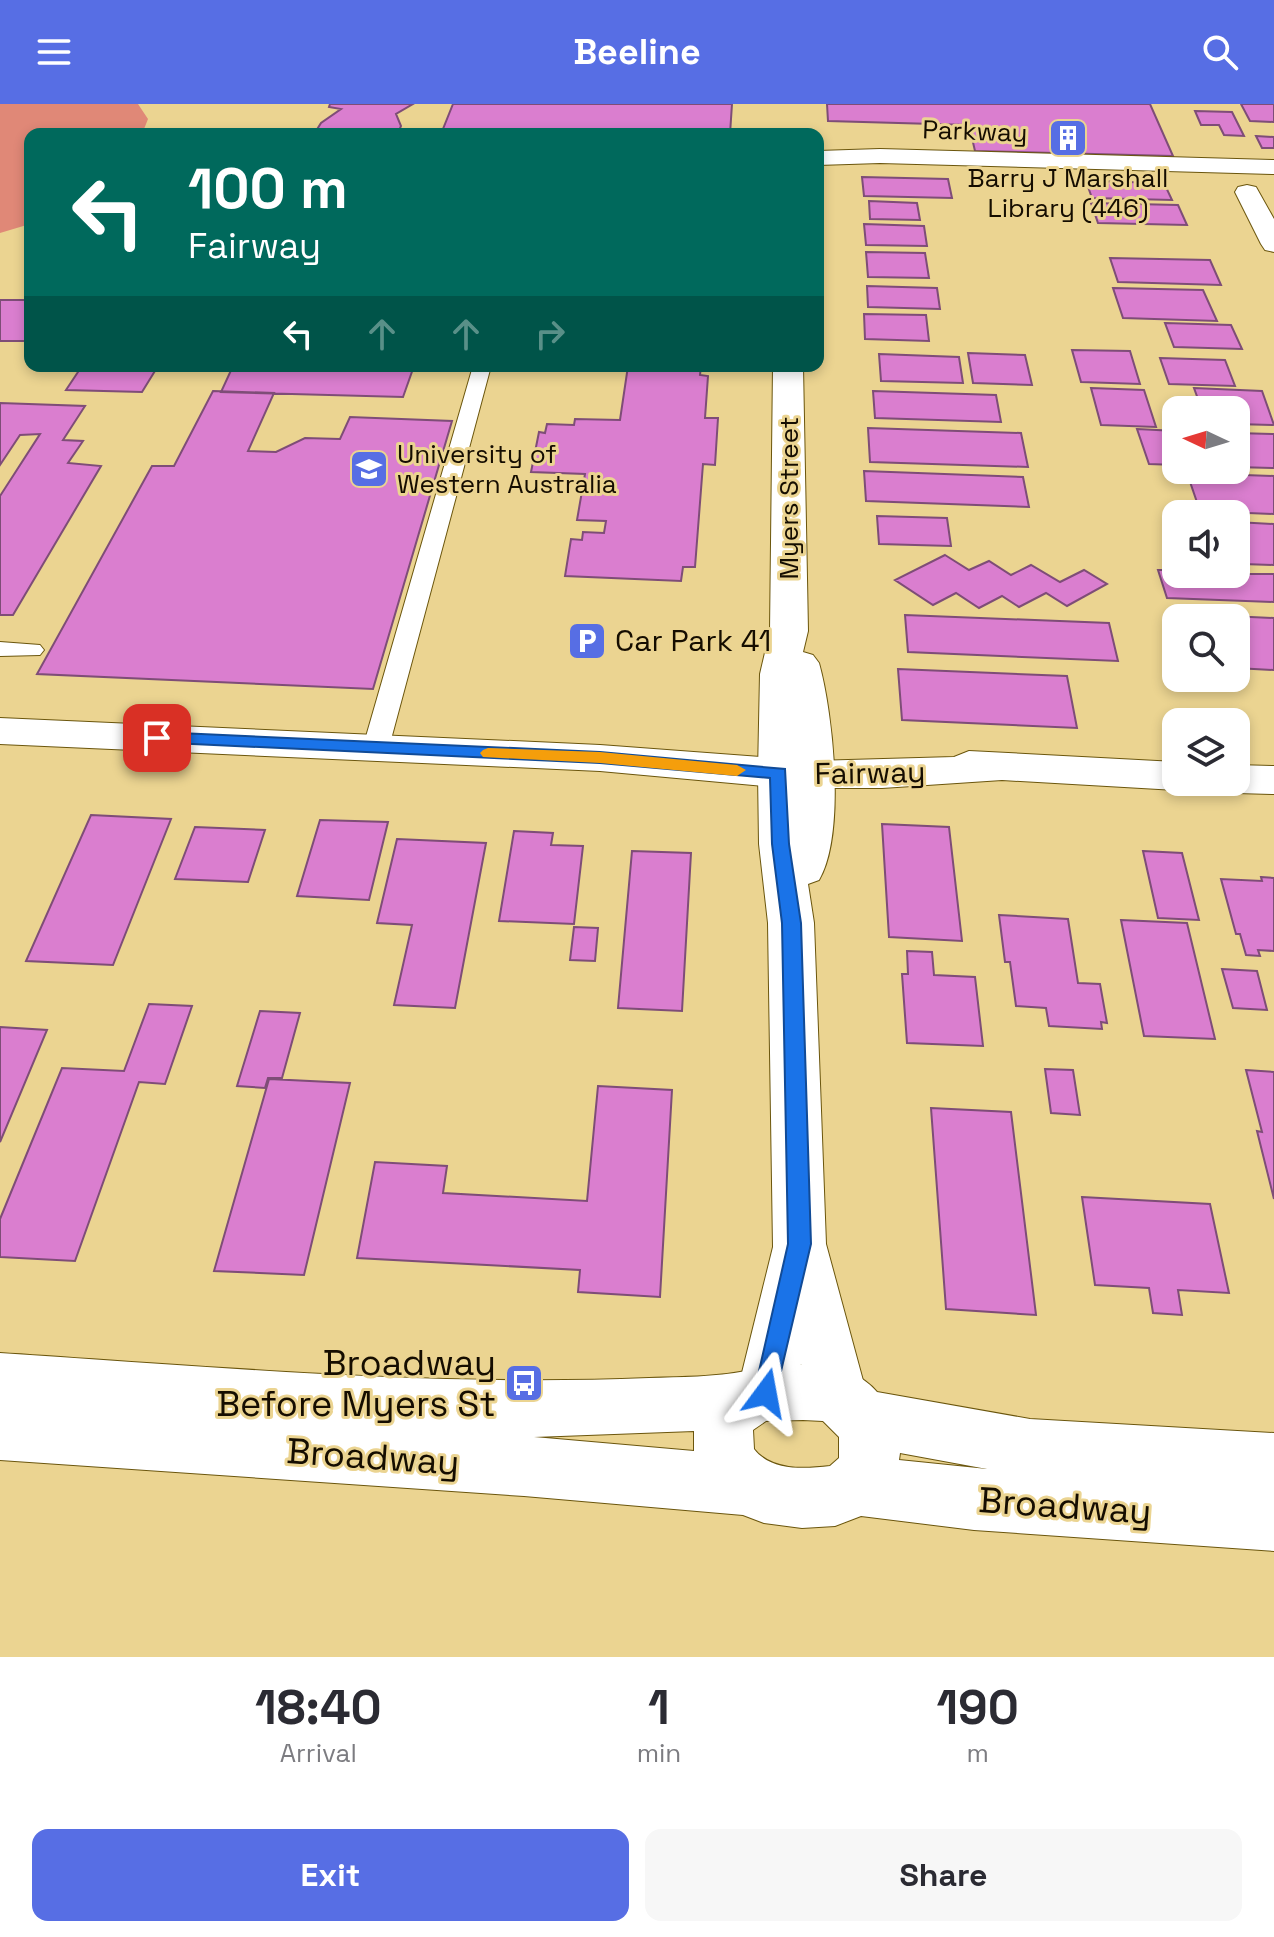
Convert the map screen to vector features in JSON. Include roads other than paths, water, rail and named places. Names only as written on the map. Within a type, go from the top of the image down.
[{"type":"street","name":"Parkway","points":[[824,158],[880,156],[1274,167]]},
{"type":"street","points":[[1247,192],[1274,244]]},
{"type":"street","name":"Myers Street","points":[[788,372],[789,631],[807,683],[780,844],[791,923],[799,1244],[850,1408]]},
{"type":"street","name":"Fairway","points":[[0,731],[600,758],[699,768],[795,764],[907,774],[997,768],[1162,775]]},
{"type":"street","points":[[1250,779],[1274,780]]},
{"type":"street","name":"Myers Street","points":[[755,1396],[799,1244]]},
{"type":"street","name":"Broadway","points":[[0,1380],[415,1407],[572,1411],[678,1406],[755,1396]]},
{"type":"street","points":[[827,1394],[850,1408],[872,1442],[870,1464],[856,1485],[847,1493],[826,1498],[773,1494],[745,1485],[728,1462],[722,1434],[733,1409],[755,1396],[827,1394]]},
{"type":"street","name":"Broadway","points":[[850,1408],[1030,1448],[1274,1463]]},
{"type":"street","name":"Broadway","points":[[0,1431],[524,1466],[745,1485]]},
{"type":"street","name":"Broadway","points":[[856,1485],[974,1499],[1274,1520]]},
{"type":"lane","points":[[376,747],[480,372]]},
{"type":"lane","points":[[0,649],[32,650]]},
{"type":"place","name":"Barry J Marshall Library (446)","points":[[1068,138]]},
{"type":"place","name":"University of Western Australia","points":[[369,469]]},
{"type":"place","name":"Car Park 41","points":[[587,641]]},
{"type":"place","name":"Broadway Before Myers St","points":[[524,1383]]}]
